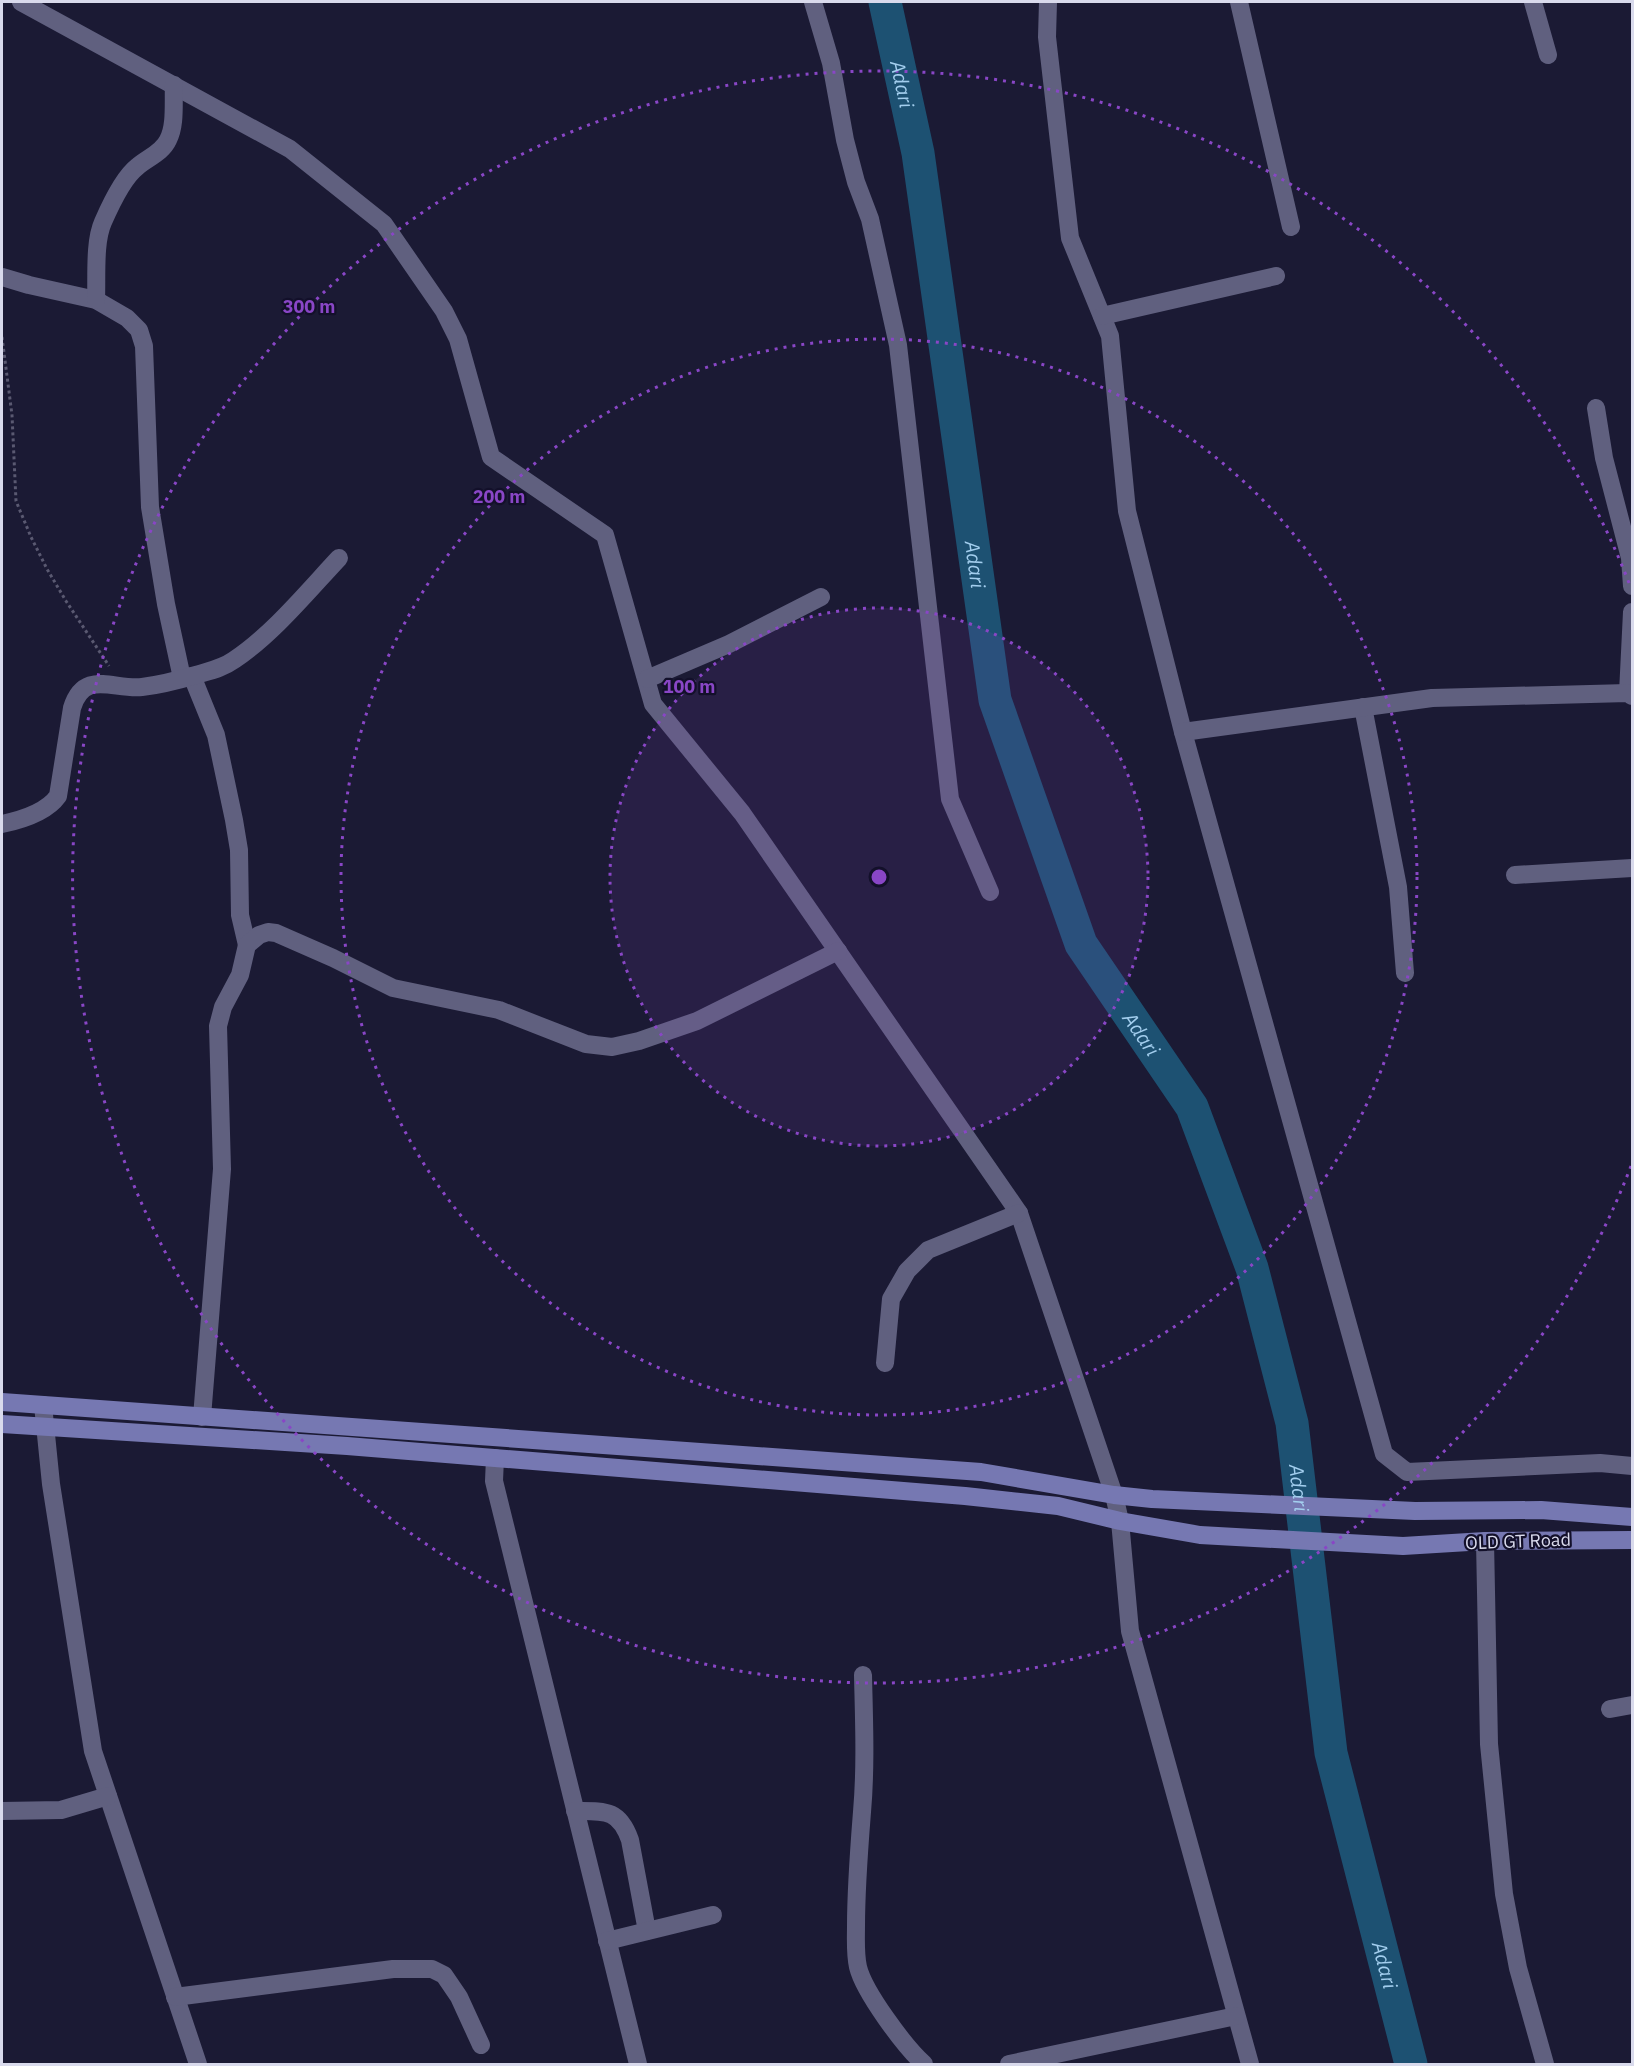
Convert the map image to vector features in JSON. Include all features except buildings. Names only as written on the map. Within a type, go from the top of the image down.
[{"type":"main road","name":"OLD GT Road","points":[[2,1402],[981,1473],[1152,1499],[1415,1511],[1541,1510],[1632,1517]]},
{"type":"main road","name":"OLD GT Road","points":[[2,1424],[347,1446],[965,1496],[1058,1506],[1120,1521],[1200,1535],[1403,1546],[1485,1541],[1632,1540]]},
{"type":"street","points":[[21,2],[290,149],[384,224],[444,311],[458,339],[491,457],[605,535],[653,704],[742,813],[1019,1213],[1114,1495],[1120,1521],[1130,1631],[1250,2064]]},
{"type":"street","points":[[813,2],[831,63],[845,140],[856,182],[870,219],[898,345],[950,799],[990,892]]},
{"type":"street","points":[[1048,2],[1047,37],[1070,238],[1110,336],[1127,511],[1183,732],[1384,1454],[1407,1472],[1600,1462],[1632,1466]]},
{"type":"street","points":[[1239,2],[1291,227]]},
{"type":"street","points":[[1533,2],[1548,55]]},
{"type":"street","points":[[96,300],[99,238],[102,223],[129,174],[163,148],[169,139],[172,127],[174,85]]},
{"type":"street","points":[[1102,316],[1276,276]]},
{"type":"street","points":[[2,277],[96,300],[127,318],[139,330],[144,346],[150,507],[166,604],[187,677],[216,735],[234,820],[239,850],[240,915],[247,945],[240,975],[223,1007],[218,1026],[222,1169],[202,1417]]},
{"type":"street","points":[[1596,408],[1604,458],[1630,558],[1632,586]]},
{"type":"street","points":[[2,825],[33,815],[58,796],[76,695],[91,685],[142,687],[187,677],[233,661],[279,621],[339,558]]},
{"type":"street","points":[[647,679],[729,644],[821,597]]},
{"type":"street","points":[[1183,732],[1432,698],[1630,695],[1632,612]]},
{"type":"street","points":[[1364,707],[1398,887],[1405,973]]},
{"type":"street","points":[[1515,875],[1632,868]]},
{"type":"street","points":[[247,945],[259,935],[268,932],[276,933],[393,988],[499,1011],[586,1044],[612,1047],[639,1041],[697,1021],[838,951]]},
{"type":"street","points":[[885,1363],[891,1299],[906,1271],[928,1250],[1019,1213]]},
{"type":"street","points":[[42,1405],[51,1484],[93,1751],[198,2064]]},
{"type":"street","points":[[495,1458],[494,1481],[638,2064]]},
{"type":"street","points":[[1485,1541],[1489,1744],[1504,1894],[1518,1968],[1545,2064]]},
{"type":"street","points":[[863,1675],[864,1769],[856,1914],[858,1968],[867,1988],[912,2054],[924,2064]]},
{"type":"street","points":[[1610,1709],[1632,1705]]},
{"type":"street","points":[[2,1811],[61,1810],[108,1796]]},
{"type":"street","points":[[575,1811],[600,1811],[616,1816],[625,1826],[630,1840],[647,1931]]},
{"type":"street","points":[[607,1941],[713,1915]]},
{"type":"street","points":[[175,1997],[393,1969],[432,1969],[444,1975],[459,1996],[481,2045]]},
{"type":"street","points":[[1009,2064],[1236,2016]]},
{"type":"path","points":[[2,337],[12,415],[16,501],[31,537],[57,585],[122,686]]},
{"type":"waterway","name":"Adari","points":[[885,2],[918,153],[995,700],[1081,944],[1192,1107],[1252,1268],[1292,1423],[1331,1753],[1411,2064]]}]
